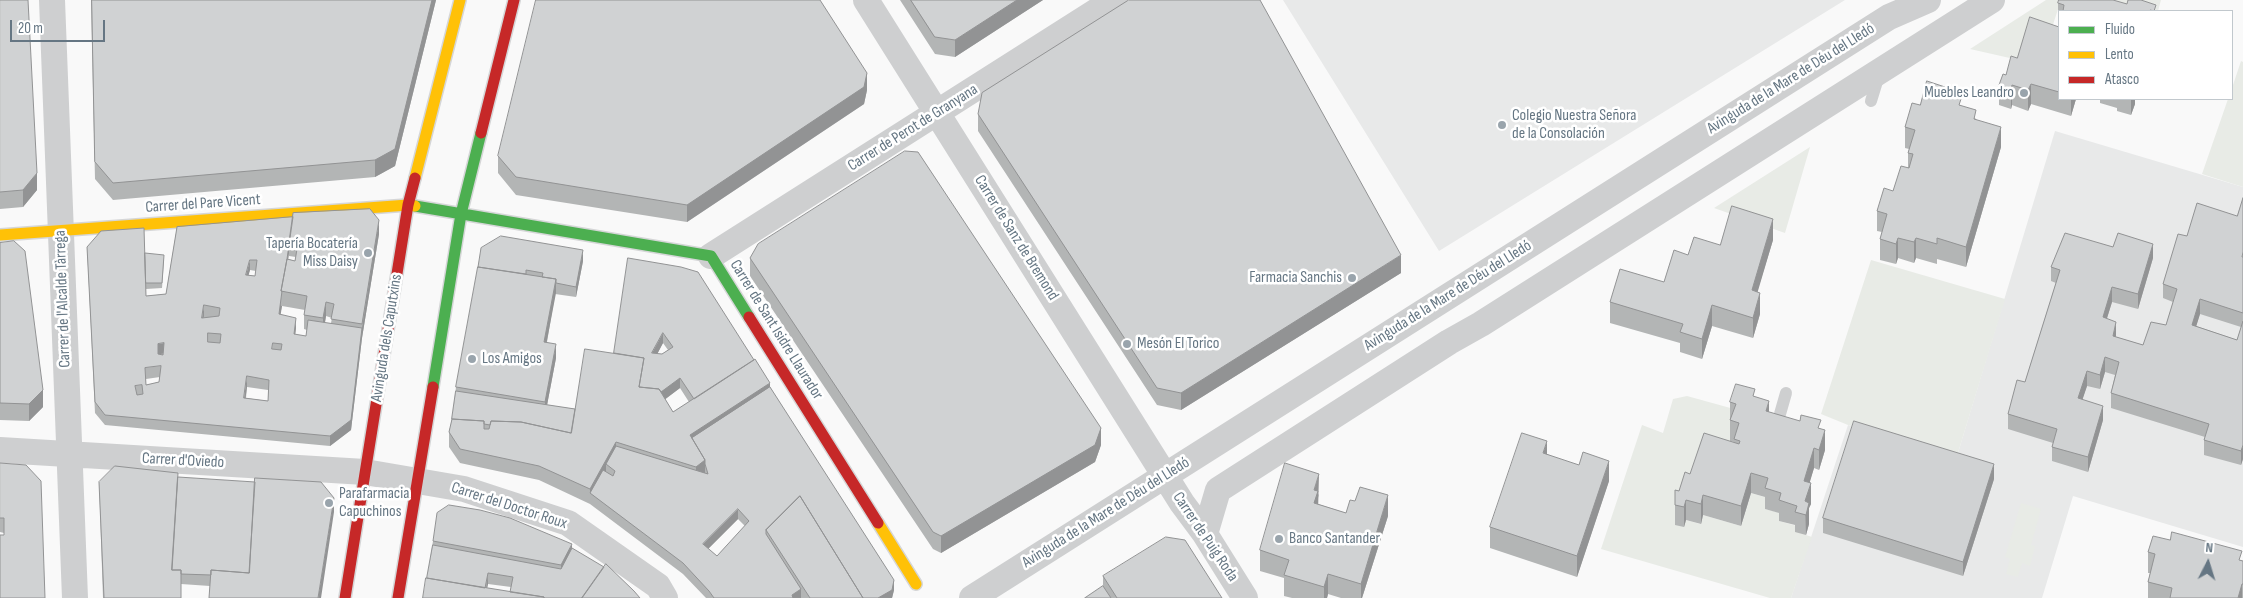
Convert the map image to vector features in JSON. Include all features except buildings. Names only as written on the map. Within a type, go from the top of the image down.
[{"type":"street","name":"Carrer de l'Alcalde Tàrrega","points":[[52,0],[75,598]]},
{"type":"street","name":"Avinguda dels Caputxins","points":[[345,598],[408,205],[460,0]]},
{"type":"street","points":[[398,598],[461,214],[514,0]]},
{"type":"street","name":"Carrer de Sanz de Bremond","points":[[866,0],[1165,476]]},
{"type":"street","name":"Carrer de Perot de Granyana","points":[[711,256],[1114,0]]},
{"type":"street","name":"Avinguda de la Mare de Déu del Lledó","points":[[972,598],[1889,16],[1928,0]]},
{"type":"street","points":[[1205,534],[1218,490],[1449,342],[1485,331],[1992,0]]},
{"type":"street","name":"Carrer del Pare Vicent","points":[[0,235],[408,205]]},
{"type":"street","points":[[408,205],[461,214]]},
{"type":"street","name":"Carrer de Sant Isidre Llaurador","points":[[461,214],[711,256],[921,591]]},
{"type":"street","name":"Carrer d'Oviedo","points":[[0,450],[365,472]]},
{"type":"street","points":[[365,472],[418,480]]},
{"type":"street","name":"Carrer de Puig Roda","points":[[1165,476],[1205,534],[1245,598]]},
{"type":"street","name":"Carrer del Doctor Roux","points":[[418,480],[464,489],[568,523],[667,594]]},
{"type":"lane","points":[[1871,101],[1880,72]]},
{"type":"lane","points":[[1780,414],[1786,394]]},
{"type":"shaded area","name":"Colegio Nuestra Señora de la Consolación","points":[[1283,0],[1845,0],[1439,251]]},
{"type":"shaded area","points":[[2046,0],[2061,0],[2047,43],[2023,61],[1970,49]]},
{"type":"shaded area","points":[[2097,0],[2161,0],[2158,10],[2132,10]]},
{"type":"shaded area","points":[[2241,61],[2243,62],[2243,187],[2202,174],[2228,100],[2233,100],[2233,85]]},
{"type":"shaded area","points":[[2055,131],[2243,187],[2243,547],[2073,496],[2042,598],[1791,598],[1848,425],[1957,456]]},
{"type":"shaded area","points":[[1810,147],[1785,233],[1714,208]]},
{"type":"shaded area","points":[[1871,260],[2005,299],[1957,456],[1848,425],[1821,414]]},
{"type":"shaded area","points":[[1687,396],[1734,409],[1739,444],[1703,454],[1683,527],[1686,520],[1700,524],[1703,515],[1741,526],[1751,493],[1768,498],[1765,509],[1781,513],[1779,521],[1797,526],[1806,535],[1812,537],[1791,598],[1770,598],[1601,549],[1642,425],[1663,433],[1673,399]]},
{"type":"shaded area","points":[[2021,503],[2041,509],[2031,545],[2035,546],[2030,566],[2022,563],[2018,577],[2006,574],[2010,559],[2005,557]]},
{"type":"traffic: fast","points":[[433,387],[461,214],[481,133]]},
{"type":"traffic: fast","points":[[415,206],[711,256],[749,317]]},
{"type":"traffic: slow","points":[[415,178],[460,0]]},
{"type":"traffic: slow","points":[[0,235],[415,206]]},
{"type":"traffic: slow","points":[[878,523],[916,584]]},
{"type":"traffic: jam","points":[[481,133],[514,0]]},
{"type":"traffic: jam","points":[[345,598],[408,205],[415,178]]},
{"type":"traffic: jam","points":[[749,317],[878,523]]},
{"type":"traffic: jam","points":[[398,598],[433,387]]},
{"type":"place","name":"Muebles Leandro","points":[[2024,93]]},
{"type":"place","name":"Colegio Nuestra Señora de la Consolación","points":[[1502,125]]},
{"type":"place","name":"Tapería Bocatería Miss Daisy","points":[[368,253]]},
{"type":"place","name":"Farmacia Sanchis","points":[[1352,278]]},
{"type":"place","name":"Mesón El Torico","points":[[1127,344]]},
{"type":"place","name":"Los Amigos","points":[[472,359]]},
{"type":"place","name":"Parafarmacia Capuchinos","points":[[329,503]]},
{"type":"place","name":"Banco Santander","points":[[1279,539]]}]
